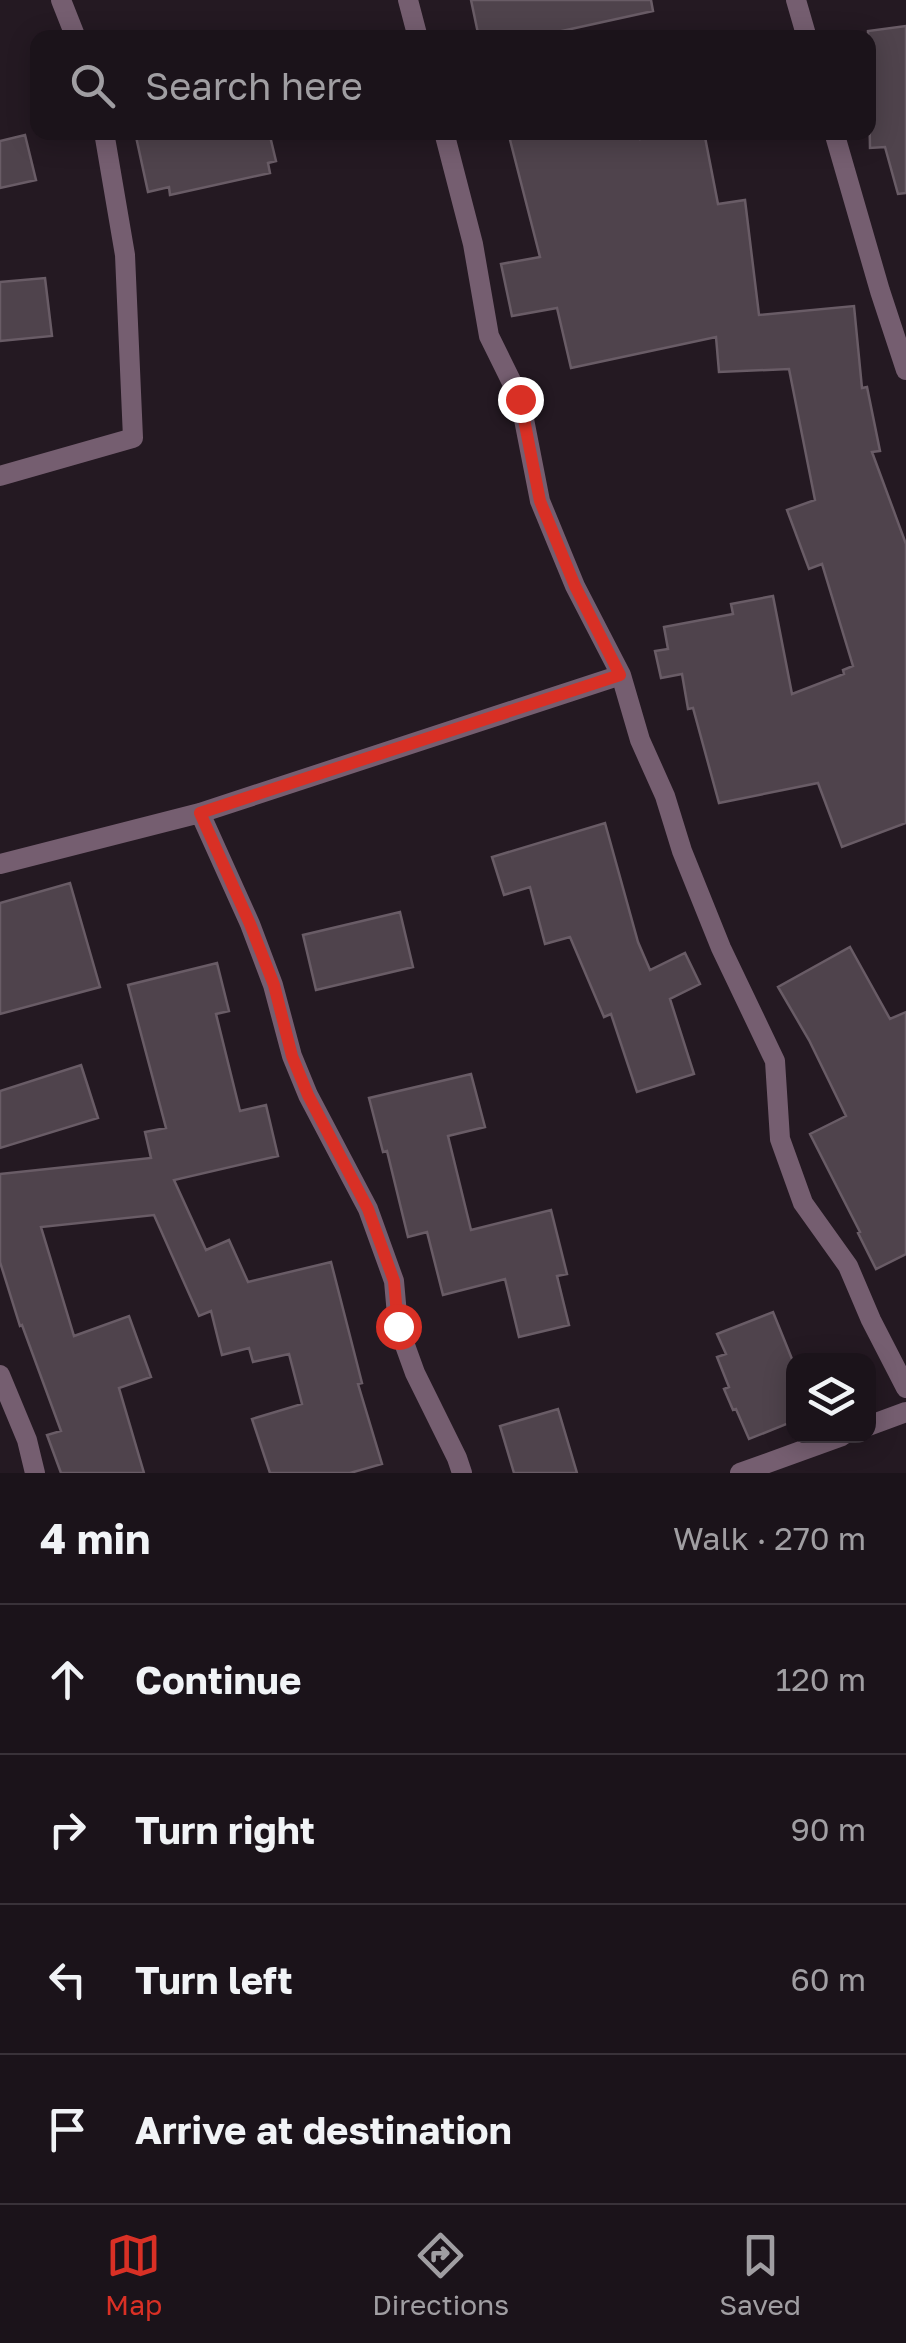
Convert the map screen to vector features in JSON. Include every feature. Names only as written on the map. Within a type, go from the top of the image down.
[{"type":"street","points":[[61,0],[73,30]]},
{"type":"street","points":[[408,0],[416,30]]},
{"type":"street","points":[[796,0],[805,30]]},
{"type":"street","points":[[0,476],[133,438],[125,255],[105,140]]},
{"type":"street","points":[[446,140],[474,244],[489,336],[520,399],[540,501],[575,586],[620,675],[640,740],[665,796],[720,948],[774,1061],[780,1139],[804,1203],[848,1266],[906,1388]]},
{"type":"street","points":[[836,140],[906,370]]},
{"type":"street","points":[[0,864],[200,813],[620,675]]},
{"type":"street","points":[[200,813],[274,985],[292,1056],[308,1095],[368,1209],[394,1281],[398,1326],[414,1373],[462,1473]]},
{"type":"street","points":[[0,1375],[27,1440],[35,1473]]},
{"type":"street","points":[[876,1423],[906,1412]]},
{"type":"street","points":[[740,1473],[823,1443]]},
{"type":"building","points":[[471,0],[651,0],[653,11],[566,30],[477,30]]},
{"type":"building","points":[[906,26],[906,193],[898,194],[885,147],[870,148],[870,140],[876,140],[876,30]]},
{"type":"building","points":[[25,135],[36,180],[0,188],[0,141]]},
{"type":"building","points":[[137,140],[271,140],[276,161],[268,163],[270,173],[170,195],[169,187],[148,192]]},
{"type":"building","points":[[510,140],[706,140],[718,204],[745,200],[759,315],[854,306],[862,388],[867,387],[880,451],[872,452],[906,544],[906,823],[842,847],[818,783],[719,803],[693,708],[688,709],[682,674],[661,678],[655,651],[668,649],[664,627],[733,614],[731,604],[773,596],[792,694],[844,674],[843,670],[853,666],[822,564],[809,569],[787,510],[815,500],[789,369],[719,372],[716,337],[571,368],[557,308],[512,316],[501,264],[540,257]]},
{"type":"building","points":[[45,278],[52,336],[0,341],[0,282]]},
{"type":"building","points":[[605,823],[638,942],[650,970],[685,953],[700,984],[670,999],[694,1074],[637,1092],[611,1014],[604,1017],[570,937],[545,944],[530,887],[504,895],[492,857]]},
{"type":"building","points":[[70,883],[100,987],[0,1014],[0,903]]},
{"type":"building","points":[[400,912],[413,967],[316,990],[303,935]]},
{"type":"building","points":[[850,947],[890,1019],[906,1012],[906,1254],[876,1269],[810,1134],[846,1116],[778,987]]},
{"type":"building","points":[[217,963],[229,1011],[216,1014],[240,1111],[266,1105],[278,1156],[174,1180],[206,1250],[229,1240],[248,1282],[331,1262],[362,1383],[358,1384],[382,1464],[350,1473],[270,1473],[252,1419],[302,1404],[289,1354],[253,1362],[249,1348],[222,1355],[211,1311],[199,1316],[154,1215],[41,1227],[74,1336],[129,1316],[151,1377],[119,1388],[144,1473],[61,1473],[47,1435],[61,1431],[0,1262],[0,1174],[151,1158],[145,1132],[166,1128],[128,985]]},
{"type":"building","points":[[81,1065],[98,1118],[0,1148],[0,1091]]},
{"type":"building","points":[[471,1074],[485,1127],[448,1136],[471,1230],[551,1210],[567,1274],[557,1276],[569,1325],[519,1337],[505,1279],[443,1295],[427,1232],[408,1237],[387,1151],[383,1152],[369,1098]]},
{"type":"building","points":[[773,1312],[790,1353],[786,1353],[786,1424],[749,1439],[724,1389],[729,1387],[717,1357],[726,1354],[717,1334]]},
{"type":"building","points":[[558,1409],[577,1473],[514,1473],[500,1426]]},
{"type":"route","points":[[398,1326],[394,1281],[368,1209],[308,1095],[292,1056],[274,985],[200,813],[620,675],[575,586],[540,501],[520,399]]}]
